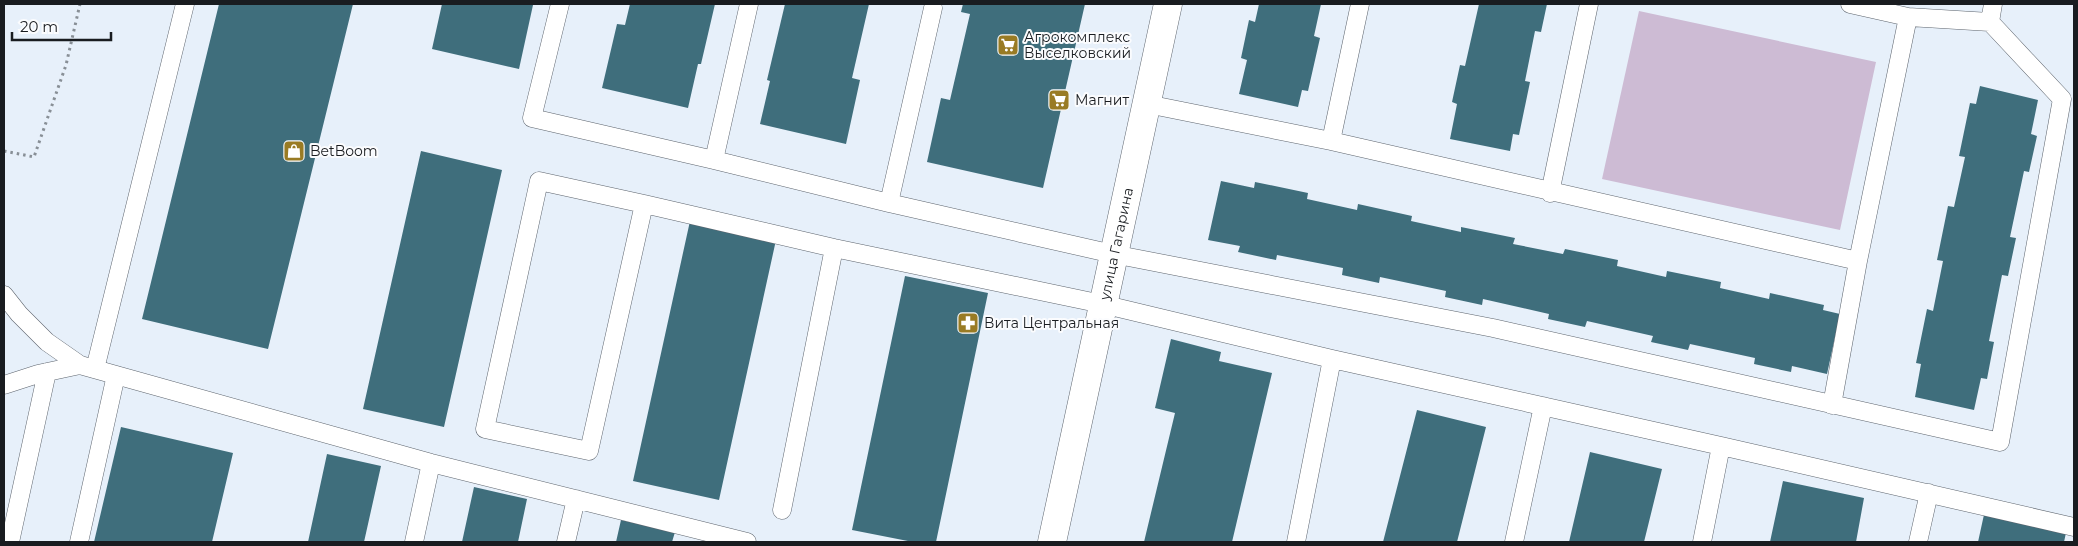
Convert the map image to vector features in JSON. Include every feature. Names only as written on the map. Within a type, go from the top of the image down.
[{"type":"street","name":"улица Гагарина","points":[[1052,542],[1168,4]]},
{"type":"lane","points":[[88,367],[184,4]]},
{"type":"lane","points":[[560,4],[532,118],[1113,254],[1493,328],[2000,442],[2062,99],[1990,22],[1908,17],[1850,4]]},
{"type":"lane","points":[[714,160],[749,4]]},
{"type":"lane","points":[[1331,142],[1360,4]]},
{"type":"lane","points":[[1550,193],[1588,4]]},
{"type":"lane","points":[[1990,22],[1993,4]]},
{"type":"lane","points":[[889,203],[933,8]]},
{"type":"lane","points":[[1832,405],[1858,261],[1908,17]]},
{"type":"lane","points":[[1147,104],[1331,142],[1550,193],[1858,261]]},
{"type":"lane","points":[[644,204],[589,451],[485,428],[539,181],[644,204],[834,248],[1102,304],[1332,359],[2074,527]]},
{"type":"lane","points":[[782,510],[834,248]]},
{"type":"lane","points":[[4,295],[46,342],[88,367],[431,463],[576,499],[718,539],[748,542]]},
{"type":"lane","points":[[1296,542],[1332,359]]},
{"type":"lane","points":[[4,385],[46,372],[88,367]]},
{"type":"lane","points":[[10,542],[46,372]]},
{"type":"lane","points":[[79,542],[116,375]]},
{"type":"lane","points":[[1514,542],[1543,406]]},
{"type":"lane","points":[[1702,542],[1721,446]]},
{"type":"lane","points":[[414,542],[431,463]]},
{"type":"lane","points":[[1918,542],[1929,493]]},
{"type":"lane","points":[[566,542],[576,499]]},
{"type":"path","points":[[4,150],[34,157],[66,65],[80,4]]},
{"type":"shaded area","points":[[1639,11],[1876,62],[1840,230],[1602,179]]},
{"type":"building","points":[[219,4],[353,4],[268,349],[142,319]]},
{"type":"building","points":[[442,4],[533,5],[519,69],[432,49]]},
{"type":"building","points":[[630,4],[715,4],[701,64],[698,64],[688,108],[602,88],[617,24],[625,25]]},
{"type":"building","points":[[785,4],[869,4],[852,78],[860,80],[846,144],[760,124],[770,81],[767,80]]},
{"type":"building","points":[[963,4],[1085,4],[1043,188],[927,162],[941,98],[950,100],[970,14],[961,12]]},
{"type":"building","points":[[1259,4],[1321,4],[1314,36],[1320,38],[1308,91],[1302,90],[1298,107],[1239,94],[1247,60],[1241,58],[1249,20],[1255,22]]},
{"type":"building","points":[[1479,4],[1547,4],[1541,32],[1535,31],[1525,81],[1530,82],[1519,135],[1513,134],[1510,151],[1450,139],[1457,104],[1452,102],[1460,65],[1465,66]]},
{"type":"building","points":[[1980,86],[2038,100],[2031,134],[2037,136],[2029,172],[2024,171],[2010,237],[2016,238],[2008,276],[2002,275],[1989,341],[1994,342],[1987,379],[1981,378],[1974,410],[1915,397],[1921,364],[1916,363],[1927,309],[1933,311],[1943,261],[1937,260],[1948,206],[1954,207],[1965,157],[1959,156],[1970,103],[1976,104]]},
{"type":"building","points":[[421,151],[502,170],[444,427],[363,409]]},
{"type":"building","points":[[1221,181],[1254,188],[1255,182],[1308,193],[1307,199],[1357,210],[1358,204],[1412,216],[1411,221],[1461,232],[1461,227],[1515,238],[1513,244],[1563,254],[1565,249],[1618,260],[1617,266],[1666,277],[1667,271],[1721,282],[1720,288],[1769,299],[1770,293],[1824,305],[1823,310],[1840,314],[1827,374],[1792,366],[1791,372],[1754,364],[1755,358],[1690,344],[1688,350],[1651,342],[1653,336],[1587,321],[1585,327],[1548,319],[1549,314],[1483,299],[1482,305],[1445,297],[1446,291],[1380,277],[1379,283],[1342,275],[1343,268],[1277,255],[1276,260],[1238,252],[1240,246],[1208,240]]},
{"type":"building","points":[[690,221],[776,240],[719,500],[633,481]]},
{"type":"building","points":[[905,276],[988,293],[936,542],[913,542],[852,530]]},
{"type":"building","points":[[1171,339],[1221,352],[1219,361],[1272,373],[1232,542],[1144,542],[1175,413],[1155,408]]},
{"type":"building","points":[[1417,410],[1486,427],[1457,542],[1383,542]]},
{"type":"building","points":[[121,427],[233,453],[212,542],[94,542]]},
{"type":"building","points":[[1590,452],[1662,469],[1644,542],[1569,542]]},
{"type":"building","points":[[327,454],[381,466],[364,542],[308,542]]},
{"type":"building","points":[[1783,481],[1864,498],[1856,542],[1770,542]]},
{"type":"building","points":[[474,487],[527,499],[518,542],[462,542]]},
{"type":"building","points":[[1985,510],[2067,528],[2064,542],[1978,542]]},
{"type":"building","points":[[621,520],[675,532],[672,542],[616,542]]},
{"type":"place","name":"Агрокомплекс Выселковский","points":[[1008,45]]},
{"type":"place","name":"Магнит","points":[[1059,100]]},
{"type":"place","name":"BetBoom","points":[[294,151]]},
{"type":"place","name":"Вита Центральная","points":[[968,323]]}]
